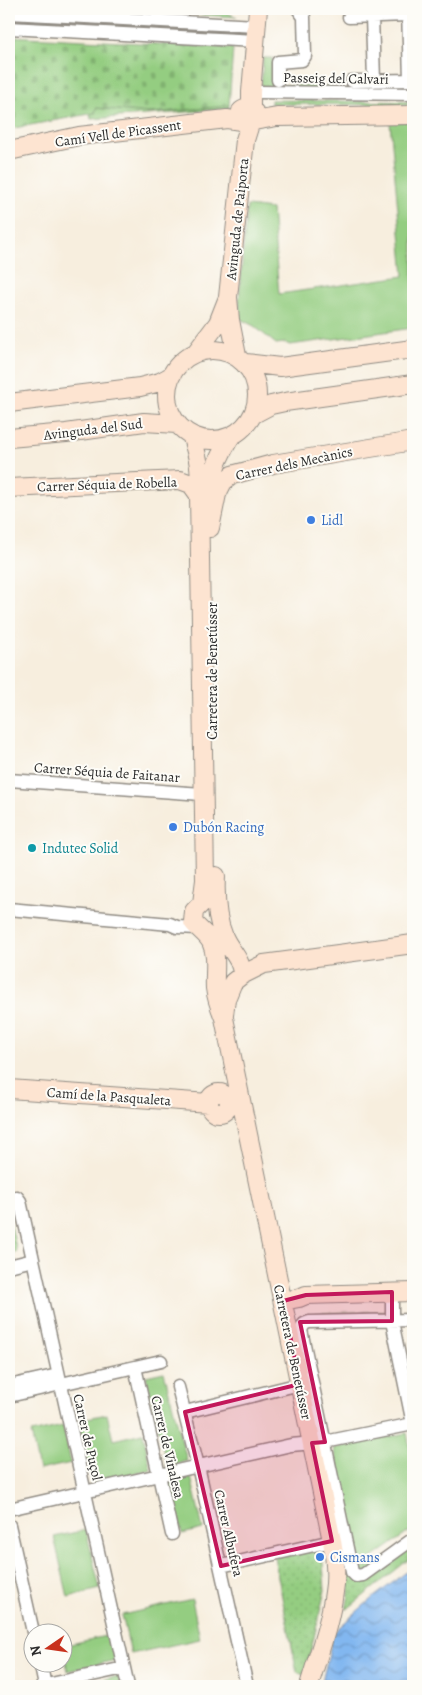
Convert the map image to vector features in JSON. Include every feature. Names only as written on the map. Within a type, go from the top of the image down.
[{"type":"street","name":"Avinguda de Paiporta","points":[[228,298],[258,9]]},
{"type":"street","points":[[278,80],[278,62],[302,60],[304,56],[304,17],[298,9]]},
{"type":"street","points":[[349,17],[408,12],[412,80]]},
{"type":"street","points":[[9,13],[154,15],[256,34]]},
{"type":"street","points":[[153,36],[154,15]]},
{"type":"street","points":[[372,16],[374,81]]},
{"type":"street","points":[[9,28],[153,36],[256,34]]},
{"type":"street","name":"Passeig del Calvari","points":[[352,81],[412,80]]},
{"type":"street","name":"Passeig del Calvari","points":[[247,115],[413,94]]},
{"type":"street","name":"Camí Vell de Picassent","points":[[9,151],[79,136],[247,115],[276,118],[413,115]]},
{"type":"street","points":[[197,351],[218,323],[228,298]]},
{"type":"street","points":[[228,298],[231,325],[241,360],[253,375],[258,401],[254,414],[244,427],[231,436],[218,440],[204,439],[184,429],[171,413],[167,401],[167,388],[170,376],[186,357],[197,351],[224,350],[241,360],[280,367],[413,349]]},
{"type":"street","points":[[9,403],[140,387],[160,382],[170,376]]},
{"type":"street","points":[[254,414],[271,405],[285,402],[413,384]]},
{"type":"street","points":[[374,389],[413,394]]},
{"type":"street","name":"Avinguda del Sud","points":[[9,438],[66,433],[144,422],[184,429]]},
{"type":"street","name":"Carretera de Benetússer","points":[[184,429],[200,468],[202,794],[205,880],[203,913],[212,943],[217,974],[215,987],[218,1005],[224,1018]]},
{"type":"street","name":"Carretera de Benetússer","points":[[203,913],[216,893],[214,806],[211,787],[213,730],[210,528],[207,515],[207,496],[218,457],[231,436]]},
{"type":"street","name":"Carrer dels Mecànics","points":[[210,528],[217,494],[228,477],[232,475],[413,441]]},
{"type":"street","name":"Carrer Séquia de Robella","points":[[9,488],[180,480],[191,484],[199,495]]},
{"type":"street","name":"Carrer Séquia de Faitanar","points":[[9,780],[202,794]]},
{"type":"street","points":[[9,909],[170,924],[203,913]]},
{"type":"street","name":"Carretera de Benetússer","points":[[203,913],[225,939],[238,972],[226,999],[224,1018],[235,1101],[281,1294],[300,1384],[318,1443],[352,1572],[356,1576],[363,1575],[413,1539]]},
{"type":"street","points":[[217,974],[221,980],[238,972],[264,964],[413,944]]},
{"type":"street","name":"Camí de la Pasqualeta","points":[[9,1089],[209,1103],[214,1111],[220,1113],[235,1101]]},
{"type":"street","name":"Carrer de Puçol","points":[[12,1197],[20,1201],[128,1686]]},
{"type":"street","points":[[9,1266],[33,1260]]},
{"type":"street","points":[[9,1509],[291,1445],[318,1443],[413,1424],[392,1321],[392,1292]]},
{"type":"street","points":[[281,1294],[299,1298],[306,1294],[413,1292]]},
{"type":"street","points":[[392,1321],[413,1320]]},
{"type":"street","name":"Carretera de Benetússer","points":[[309,1686],[329,1618],[336,1576],[302,1330],[304,1324],[309,1322],[392,1321]]},
{"type":"street","points":[[9,1386],[134,1367],[161,1361]]},
{"type":"street","name":"Carrer de Vinalesa","points":[[134,1367],[172,1534]]},
{"type":"street","points":[[9,1396],[59,1379]]},
{"type":"street","points":[[184,1412],[300,1384]]},
{"type":"street","name":"Carrer Albufera","points":[[178,1387],[198,1466],[247,1686]]},
{"type":"street","points":[[9,1525],[31,1622]]},
{"type":"street","points":[[221,1566],[332,1541]]},
{"type":"street","points":[[42,1672],[44,1686],[124,1668]]},
{"type":"highlighted area","points":[[392,1292],[392,1321],[300,1322],[325,1442],[312,1443],[332,1541],[221,1566],[185,1412],[300,1384],[283,1301],[306,1295]]},
{"type":"green space","points":[[164,9],[218,9],[237,17],[164,13]]},
{"type":"green space","points":[[9,36],[233,48],[229,106],[150,113],[96,108],[95,113],[9,129]]},
{"type":"green space","points":[[263,58],[272,58],[274,85],[333,86],[333,91],[261,89]]},
{"type":"green space","points":[[271,100],[413,102],[413,105],[271,104]]},
{"type":"green space","points":[[229,106],[229,109],[91,119],[90,114],[95,113],[96,108],[150,113]]},
{"type":"green space","points":[[413,121],[413,328],[290,345],[285,343],[276,344],[254,326],[240,319],[239,300],[247,206],[272,209],[279,294],[404,276],[390,122]]},
{"type":"green space","points":[[9,1216],[17,1252],[9,1254]]},
{"type":"green space","points":[[386,1311],[386,1315],[315,1319],[315,1313]]},
{"type":"green space","points":[[164,1372],[187,1461],[167,1466],[146,1376]]},
{"type":"green space","points":[[107,1414],[113,1440],[143,1433],[151,1470],[92,1483],[78,1420]]},
{"type":"green space","points":[[63,1426],[71,1463],[39,1470],[31,1433]]},
{"type":"green space","points":[[407,1433],[413,1465],[413,1529],[358,1568],[334,1448]]},
{"type":"green space","points":[[191,1477],[203,1529],[182,1534],[170,1483]]},
{"type":"green space","points":[[86,1530],[100,1589],[68,1597],[54,1537]]},
{"type":"green space","points":[[413,1544],[413,1556],[346,1610],[349,1594],[349,1575]]},
{"type":"green space","points":[[300,1551],[322,1551],[325,1590],[305,1676],[297,1672],[274,1557]]},
{"type":"green space","points":[[192,1599],[200,1639],[131,1654],[122,1615]]},
{"type":"green space","points":[[110,1635],[116,1660],[72,1670],[72,1644]]},
{"type":"green space","points":[[119,1676],[121,1686],[73,1686]]},
{"type":"water","points":[[413,1567],[413,1686],[321,1686],[334,1632],[370,1600]]},
{"type":"place","name":"Lidl","points":[[311,520]]},
{"type":"place","name":"Dubón Racing","points":[[173,827]]},
{"type":"place","name":"Indutec Solid","points":[[32,848]]},
{"type":"place","name":"Cismans","points":[[320,1557]]}]
